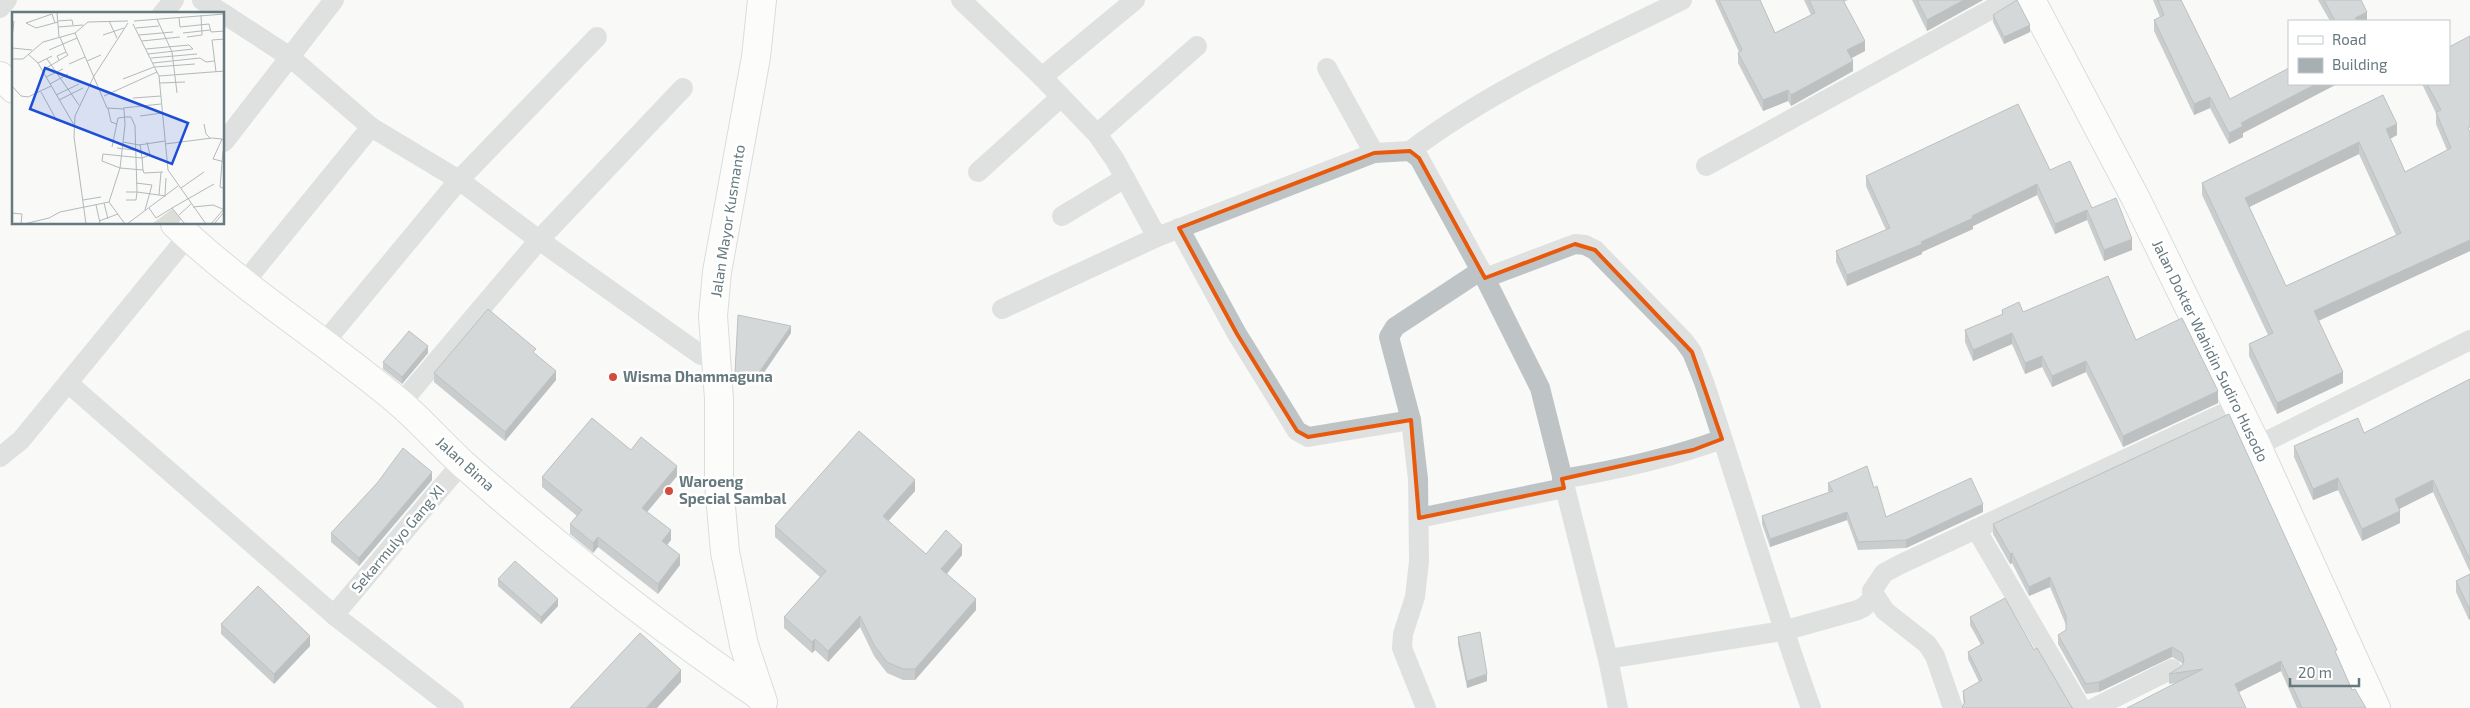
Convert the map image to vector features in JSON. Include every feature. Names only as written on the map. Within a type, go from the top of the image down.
[{"type":"main road","name":"Jalan Mayor Kusmanto","points":[[762,0],[756,57],[717,272],[712,316],[720,399],[719,483],[725,552],[744,645],[763,702]]},
{"type":"main road","name":"Jalan Dokter Wahidin Sudiro Husodo","points":[[2031,0],[2136,199],[2257,446],[2376,708]]},
{"type":"main road","points":[[0,76],[12,87]]},
{"type":"main road","name":"Jalan Bima","points":[[182,230],[243,284],[401,404],[462,463],[610,587],[763,702]]},
{"type":"street","points":[[0,8],[7,0]]},
{"type":"street","points":[[164,12],[174,0]]},
{"type":"street","points":[[202,0],[221,12]]},
{"type":"street","points":[[225,141],[334,0]]},
{"type":"street","points":[[961,0],[1042,77],[1097,134],[1125,178],[1157,237]]},
{"type":"street","points":[[1042,77],[1134,0]]},
{"type":"street","points":[[1410,151],[1442,127],[1490,100],[1682,0]]},
{"type":"street","points":[[1706,166],[2008,0]]},
{"type":"street","points":[[225,15],[290,57],[371,127],[459,180],[538,240],[701,355],[716,358]]},
{"type":"street","points":[[323,344],[459,180],[597,37]]},
{"type":"street","points":[[1097,134],[1197,46]]},
{"type":"street","points":[[1327,68],[1374,153]]},
{"type":"street","points":[[401,404],[538,240],[683,88]]},
{"type":"street","points":[[978,172],[1061,97]]},
{"type":"street","points":[[243,284],[371,127]]},
{"type":"street","points":[[1002,309],[1180,228],[1374,153],[1399,150],[1410,151],[1419,158],[1483,274],[1540,388],[1608,659],[1618,708]]},
{"type":"street","points":[[1062,216],[1125,178]]},
{"type":"street","points":[[1180,228],[1237,334],[1297,431],[1308,436],[1411,420]]},
{"type":"street","points":[[0,457],[21,440],[68,382],[182,230]]},
{"type":"street","points":[[1426,708],[1402,648],[1403,634],[1415,597],[1419,518],[1418,479],[1411,420],[1388,337],[1395,327],[1483,274],[1575,244],[1585,245],[1595,250],[1684,341],[1692,352],[1766,570],[1783,631],[1811,708]]},
{"type":"street","points":[[2257,446],[2470,340]]},
{"type":"street","points":[[68,382],[334,615],[454,708]]},
{"type":"street","points":[[1608,659],[1783,631],[1864,607],[1873,598],[1872,591],[1884,573],[2237,407]]},
{"type":"street","points":[[1419,518],[1693,450],[1722,439]]},
{"type":"street","name":"Sekarmulyo Gang XI","points":[[334,615],[462,463]]},
{"type":"street","points":[[1976,529],[2081,708]]},
{"type":"street","points":[[1872,591],[1885,612],[1927,644],[1935,656],[1952,708]]},
{"type":"street","points":[[2094,708],[2172,669]]},
{"type":"highlighted area","points":[[1410,151],[1419,158],[1485,278],[1575,244],[1595,250],[1692,352],[1722,439],[1693,450],[1562,479],[1564,488],[1419,518],[1411,420],[1308,437],[1297,431],[1237,334],[1179,228],[1374,153]]},
{"type":"building","points":[[1719,0],[1760,0],[1775,33],[1815,13],[1809,0],[1843,0],[1865,41],[1847,50],[1853,61],[1791,95],[1788,90],[1763,100],[1738,53],[1742,50]]},
{"type":"building","points":[[1917,0],[1964,0],[1927,20]]},
{"type":"building","points":[[2017,0],[2030,25],[2004,37],[1993,15]]},
{"type":"building","points":[[2158,0],[2181,0],[2230,99],[2288,69],[2288,85],[2314,85],[2241,123],[2243,126],[2229,133],[2210,97],[2194,104],[2154,20],[2164,15]]},
{"type":"building","points":[[2324,0],[2361,0],[2367,12],[2355,18],[2356,20],[2334,20]]},
{"type":"building","points":[[2470,36],[2470,127],[2468,128],[2470,132],[2470,240],[2314,311],[2343,372],[2277,403],[2249,344],[2273,333],[2202,183],[2383,95],[2397,124],[2386,129],[2405,172],[2451,148],[2436,112],[2441,110],[2428,85],[2450,85],[2450,46]],"holes":[[[2359,142],[2401,233],[2286,286],[2245,198]]]},
{"type":"building","points":[[2018,104],[2050,170],[2070,161],[2092,208],[2116,198],[2132,239],[2104,250],[2087,210],[2055,224],[2037,184],[1972,216],[1973,218],[1921,242],[1922,244],[1847,275],[1836,251],[1890,228],[1866,176]]},
{"type":"building","points":[[2108,276],[2136,340],[2182,318],[2218,391],[2123,436],[2086,361],[2052,376],[2042,356],[2025,363],[2012,333],[1973,350],[1965,330],[2003,314],[2002,310],[2019,302],[2023,312]]},
{"type":"building","points":[[488,309],[536,349],[533,352],[556,371],[505,432],[434,373]]},
{"type":"building","points":[[738,315],[791,326],[758,374],[735,373]]},
{"type":"building","points":[[409,331],[428,346],[402,377],[383,362]]},
{"type":"building","points":[[2470,379],[2470,560],[2433,480],[2395,499],[2400,511],[2362,529],[2338,478],[2313,489],[2294,446],[2358,418],[2364,433]]},
{"type":"building","points":[[2229,414],[2337,650],[2335,651],[2352,690],[2355,689],[2366,708],[2302,708],[2281,661],[2235,684],[2246,708],[2127,708],[2203,669],[2169,674],[2182,666],[2184,660],[2182,653],[2172,647],[2099,682],[2086,684],[2058,635],[2066,630],[2066,616],[2050,577],[2029,587],[2012,553],[2010,554],[1993,524]]},
{"type":"building","points":[[592,418],[631,450],[641,437],[677,466],[642,508],[671,530],[662,541],[680,555],[658,584],[598,537],[593,543],[570,524],[582,510],[542,477]]},
{"type":"building","points":[[859,431],[915,480],[883,516],[926,554],[946,530],[962,545],[941,569],[976,599],[915,669],[903,669],[887,662],[874,645],[860,616],[828,651],[815,639],[812,642],[784,617],[826,571],[775,526]]},
{"type":"building","points":[[403,448],[432,472],[359,558],[331,533],[378,482]]},
{"type":"building","points":[[1867,466],[1874,488],[1877,486],[1886,517],[1971,478],[1983,504],[1906,540],[1858,542],[1847,512],[1770,539],[1762,516],[1833,491],[1828,483]]},
{"type":"building","points":[[515,561],[558,599],[541,617],[498,579]]},
{"type":"building","points":[[2470,574],[2470,607],[2469,608],[2456,581]]},
{"type":"building","points":[[258,586],[310,636],[274,674],[221,624]]},
{"type":"building","points":[[2005,598],[2034,650],[2037,648],[2073,708],[1962,707],[1965,702],[1963,691],[1982,680],[1968,652],[1984,643],[1970,617]]},
{"type":"building","points":[[1480,632],[1487,674],[1467,681],[1458,637]]},
{"type":"building","points":[[640,633],[681,670],[646,708],[570,708]]},
{"type":"place","name":"Wisma Dhammaguna","points":[[613,377]]},
{"type":"place","name":"Waroeng Special Sambal","points":[[669,491]]}]
